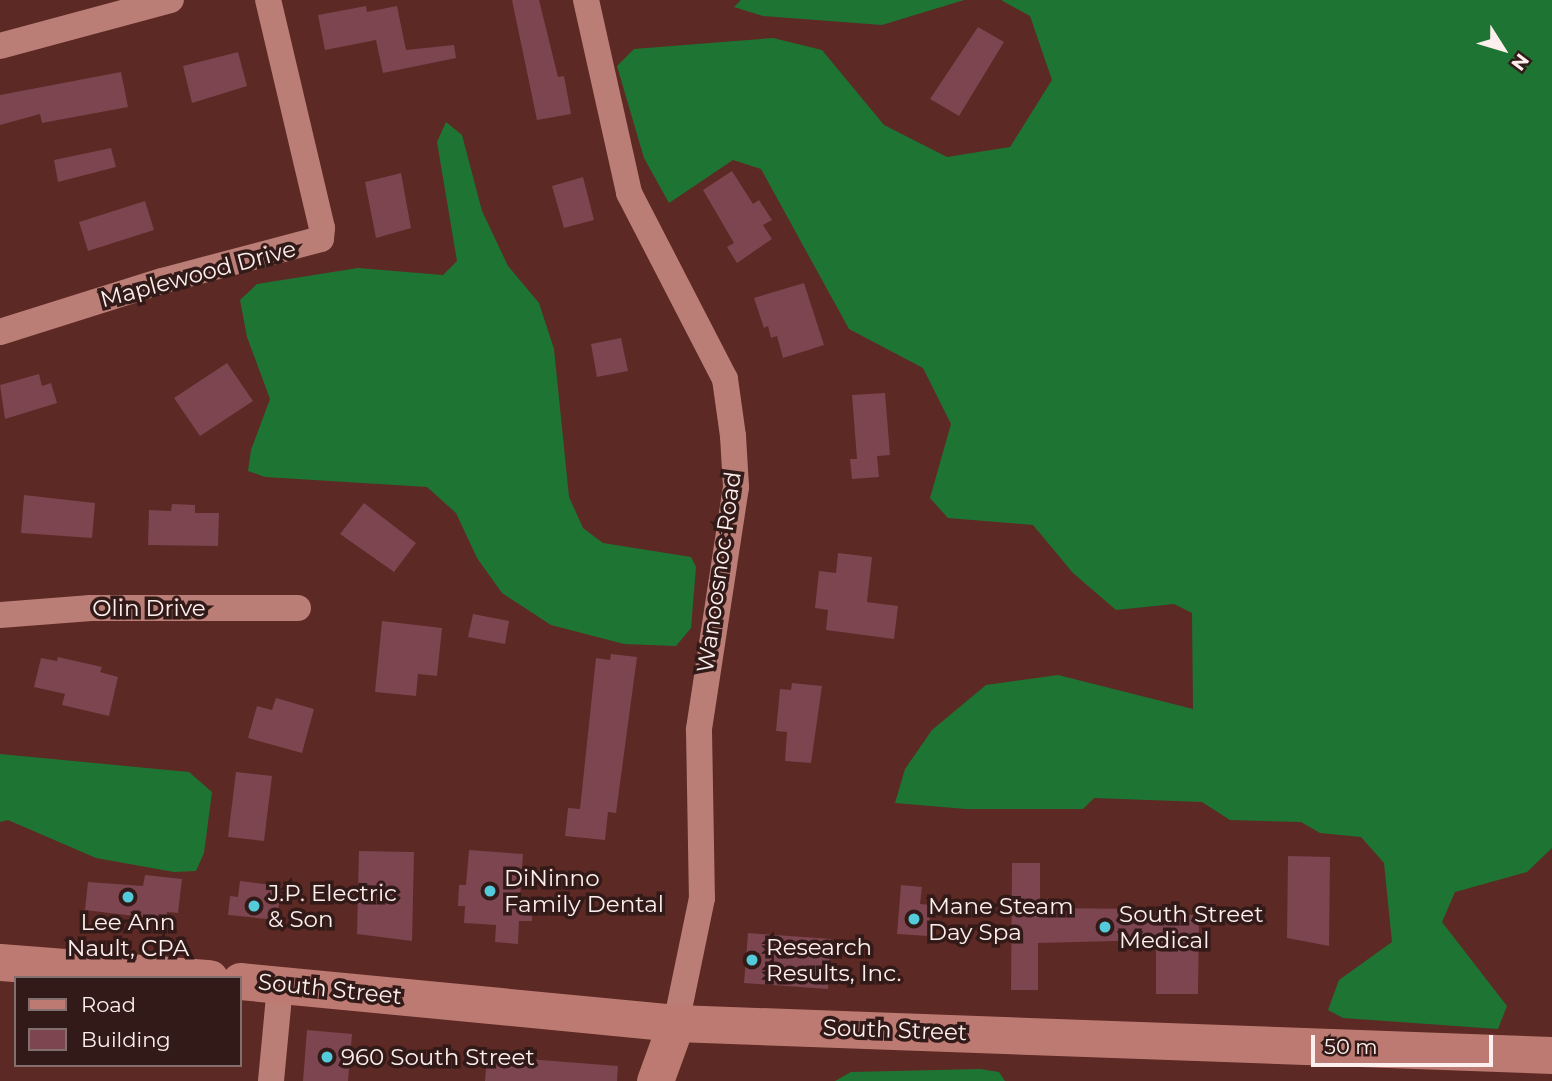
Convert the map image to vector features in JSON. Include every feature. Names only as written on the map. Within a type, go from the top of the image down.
[{"type":"main road","points":[[0,962],[183,976]]},
{"type":"main road","name":"South Street","points":[[242,981],[676,1023],[1552,1055]]},
{"type":"main road","name":"Wanoosnoc Road","points":[[655,1081],[676,1023]]},
{"type":"street","points":[[0,46],[171,0]]},
{"type":"street","name":"Maplewood Drive","points":[[0,332],[162,281],[321,239],[268,0]]},
{"type":"street","name":"Wanoosnoc Road","points":[[586,0],[629,192],[725,379],[733,436],[736,487],[699,730],[702,898],[676,1023]]},
{"type":"street","name":"Olin Drive","points":[[0,615],[101,607],[298,608]]},
{"type":"street","points":[[271,1081],[279,985]]},
{"type":"green space","points":[[741,0],[964,0],[882,25],[763,16],[734,7]]},
{"type":"green space","points":[[1001,0],[1552,0],[1552,848],[1527,872],[1455,892],[1442,922],[1507,1006],[1498,1029],[1343,1018],[1328,1010],[1339,980],[1392,942],[1384,863],[1361,837],[1320,833],[1301,822],[1230,820],[1202,802],[1094,798],[1083,809],[966,809],[895,803],[905,769],[932,730],[986,685],[1058,675],[1193,709],[1192,613],[1174,604],[1116,610],[1073,573],[1033,525],[948,518],[930,498],[951,424],[923,368],[849,329],[761,169],[733,160],[669,203],[644,158],[617,66],[634,49],[773,38],[822,50],[884,125],[947,157],[1010,147],[1052,80],[1030,16]]},
{"type":"green space","points":[[446,122],[462,135],[482,211],[508,266],[539,303],[554,349],[569,497],[583,528],[603,543],[691,557],[696,567],[691,628],[676,646],[624,644],[551,625],[502,593],[477,558],[456,513],[427,487],[265,477],[248,471],[251,450],[270,399],[247,337],[240,300],[257,284],[358,268],[443,275],[457,261],[437,142]]},
{"type":"green space","points":[[0,754],[189,772],[212,792],[204,853],[196,871],[174,872],[96,858],[8,820],[0,822]]},
{"type":"green space","points":[[980,1069],[999,1072],[1005,1081],[835,1081],[851,1072]]},
{"type":"building","points":[[512,0],[539,0],[558,77],[564,76],[571,114],[537,120]]},
{"type":"building","points":[[366,6],[367,12],[397,6],[406,50],[454,45],[456,58],[383,73],[376,40],[325,50],[318,15]]},
{"type":"building","points":[[978,27],[1004,42],[959,116],[930,99]]},
{"type":"building","points":[[238,52],[247,86],[192,103],[183,66]]},
{"type":"building","points":[[121,72],[128,107],[42,123],[40,114],[0,125],[0,95]]},
{"type":"building","points":[[111,148],[116,167],[58,182],[54,160]]},
{"type":"building","points":[[732,171],[753,204],[759,200],[772,220],[763,225],[772,239],[737,263],[727,247],[734,243],[703,190]]},
{"type":"building","points":[[401,173],[411,228],[376,238],[365,182]]},
{"type":"building","points":[[583,177],[594,220],[564,228],[552,186]]},
{"type":"building","points":[[145,201],[154,230],[88,251],[79,222]]},
{"type":"building","points":[[804,283],[824,345],[783,358],[777,336],[771,338],[768,326],[764,328],[754,298]]},
{"type":"building","points":[[621,338],[628,371],[597,377],[591,344]]},
{"type":"building","points":[[227,363],[253,401],[200,436],[174,398]]},
{"type":"building","points":[[39,374],[42,386],[51,383],[57,403],[5,419],[0,385]]},
{"type":"building","points":[[885,393],[890,455],[877,456],[879,477],[852,479],[850,459],[857,459],[852,395]]},
{"type":"building","points":[[24,495],[95,503],[92,538],[21,533]]},
{"type":"building","points":[[364,503],[416,543],[394,572],[340,534]]},
{"type":"building","points":[[172,504],[195,505],[195,513],[219,513],[218,546],[148,545],[149,510],[171,511]]},
{"type":"building","points":[[838,553],[872,557],[867,602],[898,606],[894,639],[826,630],[828,610],[815,608],[819,571],[836,573]]},
{"type":"building","points":[[473,614],[509,621],[505,644],[468,637]]},
{"type":"building","points":[[382,621],[442,628],[437,676],[418,674],[416,696],[375,692]]},
{"type":"building","points":[[611,654],[637,657],[616,813],[608,812],[605,840],[565,836],[568,808],[580,809],[596,658],[610,660]]},
{"type":"building","points":[[58,657],[102,667],[100,672],[118,677],[109,716],[62,705],[65,694],[34,687],[41,658],[57,661]]},
{"type":"building","points":[[792,683],[822,686],[811,763],[785,761],[787,732],[776,731],[780,689],[791,690]]},
{"type":"building","points":[[276,698],[314,709],[302,753],[248,738],[257,706],[272,710]]},
{"type":"building","points":[[236,772],[272,776],[264,841],[228,837]]},
{"type":"building","name":"DiNinno Family Dental","points":[[469,850],[523,854],[520,898],[533,898],[532,921],[519,921],[518,944],[495,942],[496,925],[464,923],[465,906],[458,906],[459,885],[466,885]]},
{"type":"building","points":[[359,851],[414,852],[412,941],[357,934]]},
{"type":"building","points":[[1288,856],[1330,857],[1329,946],[1287,938]]},
{"type":"building","name":"South Street Medical","points":[[1012,863],[1040,863],[1040,908],[1150,909],[1150,915],[1199,915],[1198,994],[1156,994],[1156,940],[1038,943],[1038,990],[1011,990]]},
{"type":"building","points":[[145,875],[182,879],[178,913],[167,912],[167,920],[85,910],[88,882],[143,886]]},
{"type":"building","name":"J.P. Electric & Son","points":[[240,881],[281,886],[277,920],[228,915],[230,896],[238,897]]},
{"type":"building","name":"Mane Steam Day Spa","points":[[901,885],[922,887],[920,904],[931,905],[928,936],[897,934]]},
{"type":"building","points":[[748,933],[831,939],[828,989],[744,983]]},
{"type":"building","name":"960 South Street","points":[[307,1030],[352,1034],[348,1081],[303,1081]]},
{"type":"building","points":[[487,1056],[618,1066],[617,1081],[485,1081]]},
{"type":"place","name":"DiNinno Family Dental","points":[[490,891]]},
{"type":"place","name":"Lee Ann Nault, CPA","points":[[128,897]]},
{"type":"place","name":"J.P. Electric & Son","points":[[254,906]]},
{"type":"place","name":"Mane Steam Day Spa","points":[[914,919]]},
{"type":"place","name":"South Street Medical","points":[[1105,927]]},
{"type":"place","name":"Research Results, Inc.","points":[[752,960]]},
{"type":"place","name":"960 South Street","points":[[327,1057]]}]
